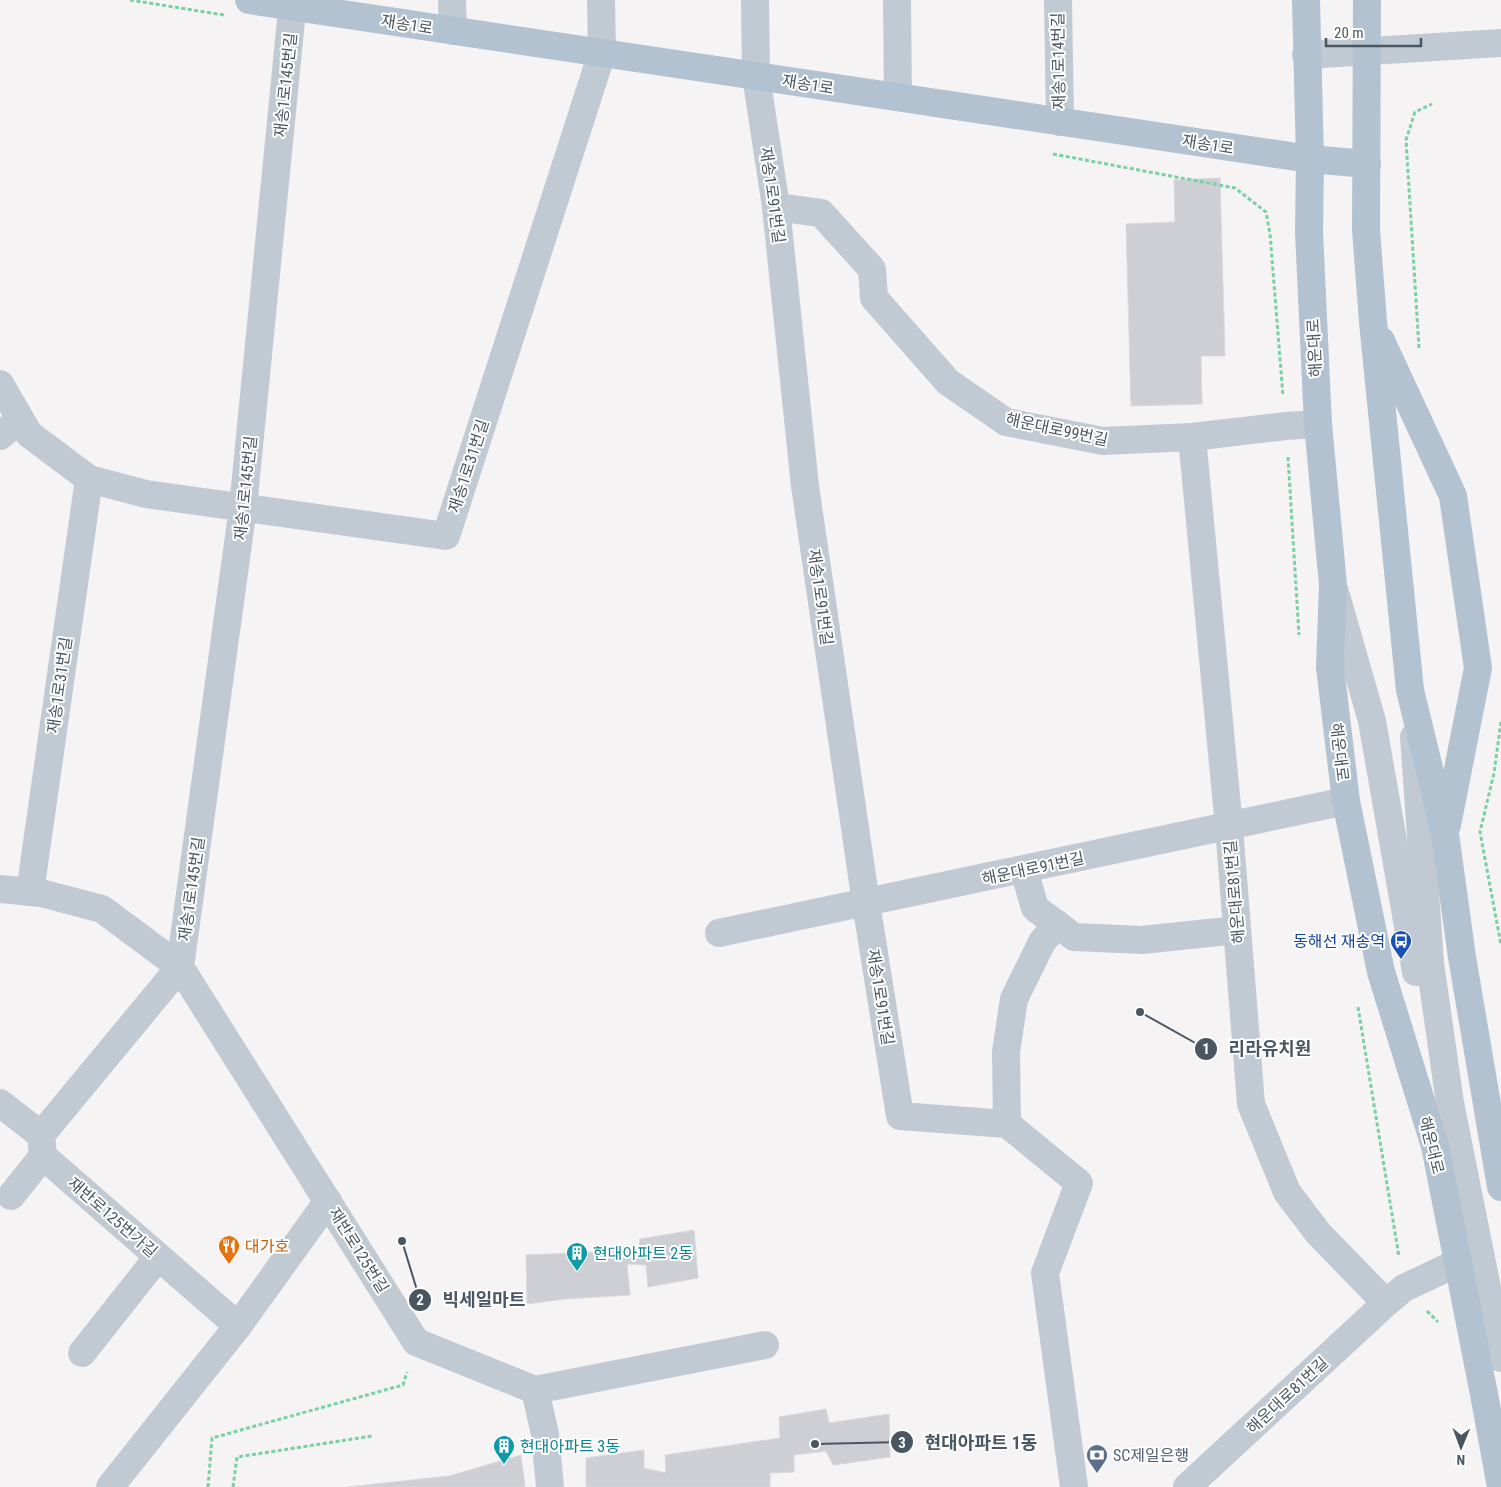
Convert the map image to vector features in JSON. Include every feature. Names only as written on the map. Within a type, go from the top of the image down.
[{"type":"main road","name":"재송1로","points":[[249,0],[293,3],[453,31],[1310,160],[1367,164]]},
{"type":"main road","name":"해운대로","points":[[1306,0],[1310,160],[1309,232],[1318,424],[1333,586],[1330,667],[1346,801],[1381,972],[1435,1146],[1501,1487]]},
{"type":"main road","points":[[1367,0],[1366,230],[1373,322],[1410,690],[1445,834],[1464,966],[1501,1187]]},
{"type":"main road","points":[[1373,322],[1453,496],[1478,668],[1445,834]]},
{"type":"street","points":[[452,0],[453,31]]},
{"type":"street","points":[[601,0],[602,53]]},
{"type":"street","name":"재송1로91번길","points":[[755,0],[756,76],[776,207],[805,486],[866,903],[900,1116],[1007,1124]]},
{"type":"street","points":[[897,0],[898,97]]},
{"type":"street","name":"재송1로14번길","points":[[1058,0],[1060,122]]},
{"type":"street","name":"재송1로145번길","points":[[180,967],[243,507],[293,3]]},
{"type":"street","points":[[1306,55],[1501,44]]},
{"type":"street","name":"재송1로31번길","points":[[0,384],[29,434],[89,479],[146,494],[446,536],[602,53]]},
{"type":"street","name":"해운대로99번길","points":[[776,207],[821,213],[872,269],[874,298],[948,382],[1006,422],[1103,441],[1192,437],[1318,424]]},
{"type":"street","points":[[0,436],[20,419]]},
{"type":"street","name":"해운대로81번길","points":[[1192,437],[1229,827],[1250,1104],[1287,1192],[1318,1233],[1386,1303]]},
{"type":"street","name":"재송1로31번길","points":[[30,892],[89,479]]},
{"type":"street","points":[[1333,586],[1372,721],[1424,1018],[1435,1146]]},
{"type":"street","points":[[1410,690],[1432,972],[1450,1103],[1501,1358]]},
{"type":"street","name":"해운대로91번길","points":[[719,933],[1346,801]]},
{"type":"street","points":[[1024,870],[1035,908],[1074,937],[1142,940],[1237,930]]},
{"type":"street","name":"재반로125번길","points":[[0,889],[30,892],[102,909],[180,967],[416,1342]]},
{"type":"street","points":[[1057,924],[1042,942],[1014,999],[1006,1052],[1007,1124],[1079,1183],[1045,1274],[1074,1487]]},
{"type":"street","points":[[11,1196],[42,1145],[180,967]]},
{"type":"street","name":"재반로125번가길","points":[[0,1103],[158,1257],[238,1326]]},
{"type":"street","points":[[110,1487],[238,1326],[328,1201]]},
{"type":"street","points":[[82,1353],[158,1257]]},
{"type":"street","name":"해운대로81번길","points":[[1187,1487],[1404,1288],[1457,1263]]},
{"type":"street","points":[[416,1342],[535,1390],[765,1345]]},
{"type":"street","points":[[535,1390],[546,1434],[550,1487]]},
{"type":"path","points":[[1420,354],[1406,140],[1415,112],[1432,104]]},
{"type":"path","points":[[1501,722],[1494,773],[1480,832],[1501,945]]},
{"type":"path","points":[[208,1487],[212,1438],[404,1385],[416,1342]]},
{"type":"path","points":[[233,1487],[237,1457],[372,1436]]},
{"type":"building","points":[[1220,178],[1225,356],[1201,356],[1202,404],[1131,406],[1126,224],[1175,222],[1174,180]]},
{"type":"building","name":"현대아파트 2동","points":[[694,1230],[698,1278],[648,1287],[646,1265],[627,1264],[630,1295],[565,1299],[527,1304],[526,1255],[639,1250],[640,1239]]},
{"type":"building","points":[[826,1409],[829,1423],[889,1414],[890,1457],[833,1465],[826,1451],[794,1455],[794,1472],[770,1473],[770,1487],[586,1487],[586,1458],[644,1450],[644,1468],[666,1473],[665,1455],[780,1438],[779,1417]]},
{"type":"building","name":"현대아파트 3동","points":[[521,1455],[525,1487],[348,1487],[449,1476]]},
{"type":"place","name":"동해선 재송역","points":[[1401,960]]},
{"type":"place","name":"리라유치원","points":[[1140,1012]]},
{"type":"place","name":"빅세일마트","points":[[402,1241]]},
{"type":"place","name":"대가호","points":[[229,1265]]},
{"type":"place","name":"현대아파트 2동","points":[[577,1272]]},
{"type":"place","name":"현대아파트 1동","points":[[815,1444]]},
{"type":"place","name":"현대아파트 3동","points":[[504,1465]]},
{"type":"place","name":"SC제일은행","points":[[1097,1474]]}]
